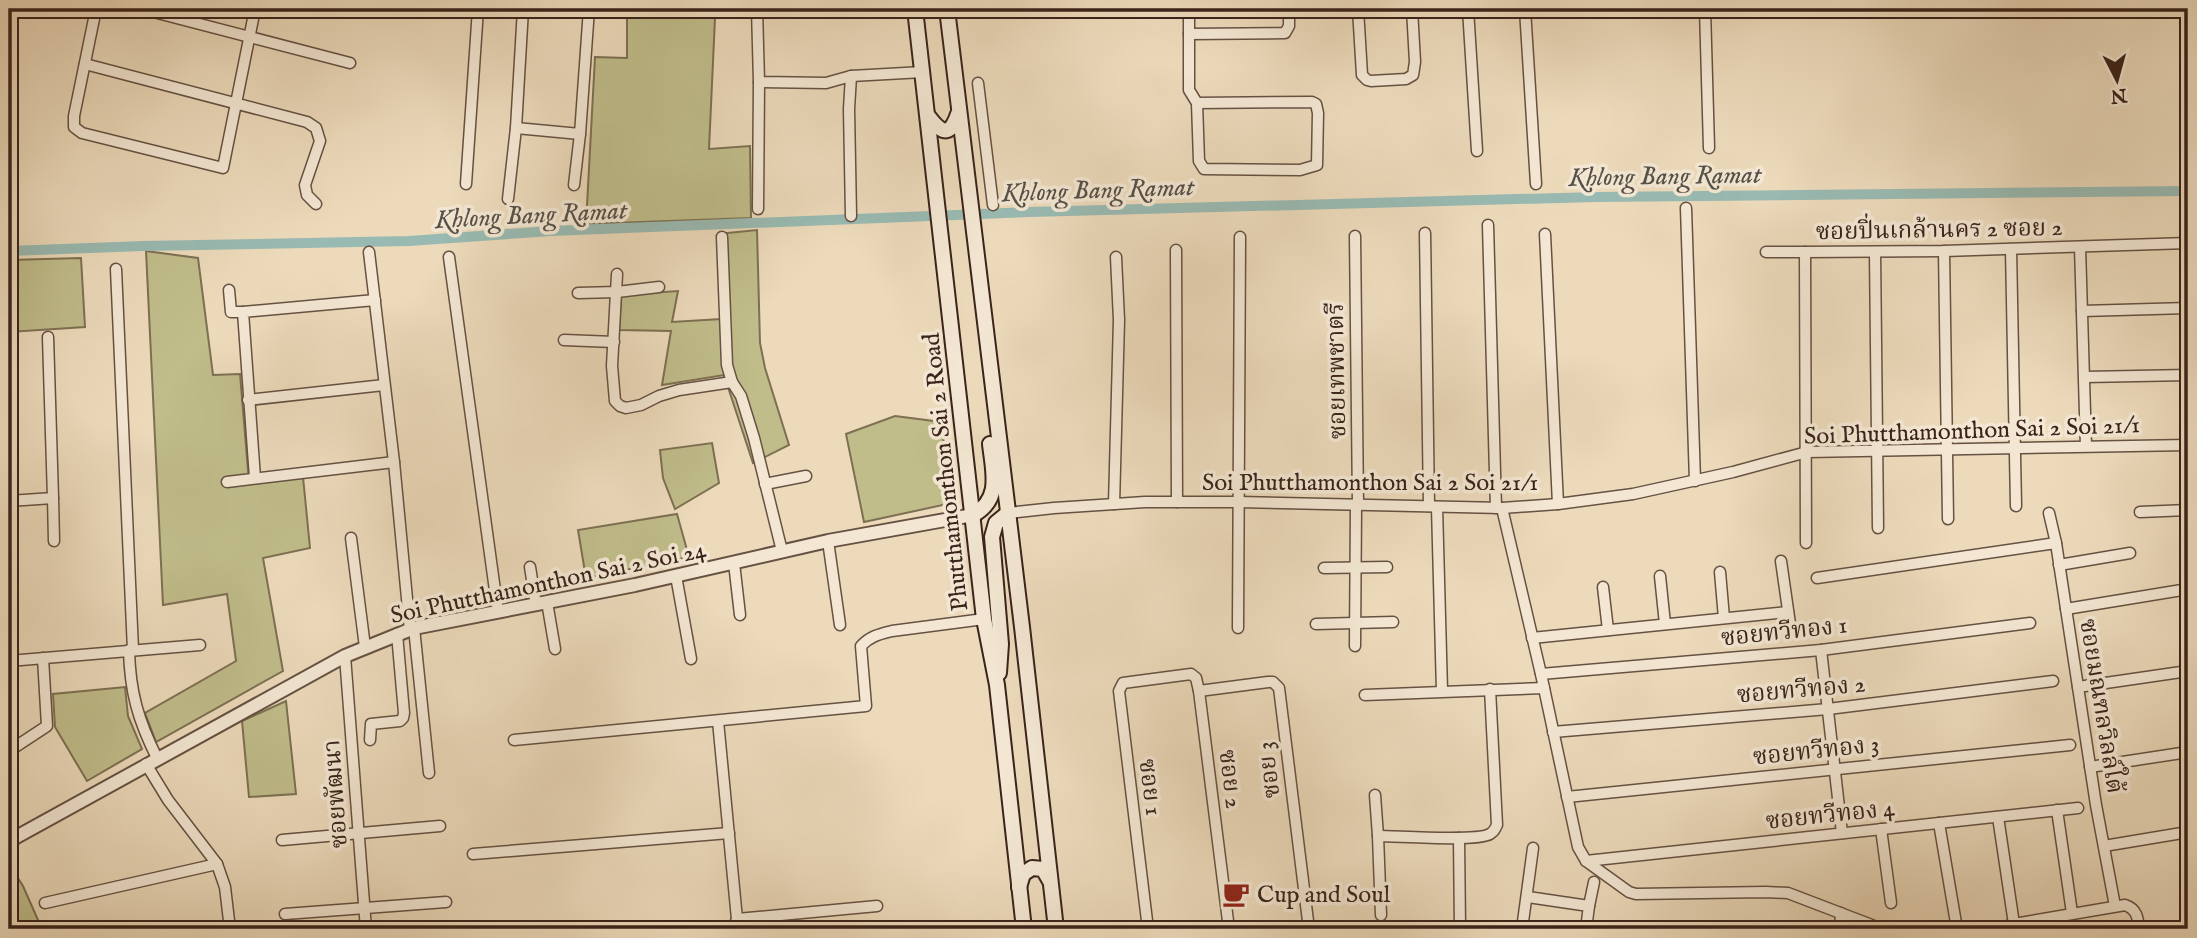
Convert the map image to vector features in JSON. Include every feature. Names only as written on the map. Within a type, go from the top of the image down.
[{"type":"main road","name":"Phutthamonthon Sai 2 Road","points":[[915,9],[984,619],[997,685],[1024,929]]},
{"type":"main road","points":[[947,9],[1056,929]]},
{"type":"main road","points":[[927,114],[937,128],[943,131],[952,127],[959,113]]},
{"type":"main road","points":[[973,515],[988,504],[993,486],[984,379],[988,352]]},
{"type":"main road","points":[[997,685],[1001,644],[992,537],[996,523],[1008,513]]},
{"type":"main road","points":[[1018,889],[1023,874],[1032,868],[1043,869],[1050,882]]},
{"type":"street","points":[[96,9],[74,127],[82,133],[223,168],[255,9]]},
{"type":"street","points":[[142,9],[350,63]]},
{"type":"street","points":[[466,184],[478,9]]},
{"type":"street","points":[[508,199],[516,128],[523,9]]},
{"type":"street","points":[[574,185],[589,9]]},
{"type":"street","points":[[757,9],[758,209]]},
{"type":"street","points":[[1189,9],[1189,90],[1198,103],[1199,161],[1204,169],[1300,170],[1314,167],[1319,160],[1318,113],[1316,104],[1312,102],[1198,103]]},
{"type":"street","points":[[1189,34],[1285,33],[1289,26],[1289,9]]},
{"type":"street","points":[[1358,9],[1362,75],[1371,81],[1406,79],[1413,75],[1415,62],[1412,9]]},
{"type":"street","points":[[1468,9],[1477,151]]},
{"type":"street","points":[[1525,9],[1536,184]]},
{"type":"street","points":[[1705,9],[1709,148]]},
{"type":"street","points":[[85,64],[307,122],[316,128],[320,141],[305,185],[307,195],[316,204]]},
{"type":"street","points":[[759,82],[814,84],[851,76],[923,72]]},
{"type":"street","points":[[850,216],[851,76]]},
{"type":"street","points":[[978,83],[993,205]]},
{"type":"street","points":[[516,128],[580,134]]},
{"type":"street","points":[[962,141],[985,137]]},
{"type":"street","points":[[1686,208],[1695,481]]},
{"type":"street","points":[[1488,225],[1499,508],[1541,674],[1578,847],[1586,861],[1629,892],[1636,894],[1788,893],[1882,929]]},
{"type":"street","points":[[1425,233],[1433,506],[1442,691]]},
{"type":"street","points":[[1545,234],[1558,504]]},
{"type":"street","name":"ซอยเทพชาตรี","points":[[1355,236],[1355,646]]},
{"type":"street","points":[[722,237],[727,365],[732,382],[741,396],[782,551]]},
{"type":"street","points":[[1238,628],[1240,237]]},
{"type":"street","name":"ซอยปิ่นเกล้านคร 2 ซอย 2","points":[[1806,543],[1805,252],[1944,251],[2188,243]]},
{"type":"street","points":[[2080,247],[2086,446]]},
{"type":"street","points":[[2011,249],[2016,506]]},
{"type":"street","points":[[1176,250],[1177,502]]},
{"type":"street","points":[[1944,251],[1948,519]]},
{"type":"street","points":[[369,252],[429,773]]},
{"type":"street","points":[[1766,252],[1805,252]]},
{"type":"street","points":[[1875,252],[1878,528]]},
{"type":"street","points":[[449,257],[498,612]]},
{"type":"street","points":[[1114,504],[1119,320],[1116,257]]},
{"type":"street","points":[[116,269],[131,674],[137,714],[151,761],[168,800],[218,864],[225,887],[230,929]]},
{"type":"street","points":[[617,274],[612,366],[615,401],[620,406],[626,408],[641,405],[679,390],[732,382]]},
{"type":"street","points":[[578,293],[659,287]]},
{"type":"street","points":[[229,290],[231,312],[374,300]]},
{"type":"street","points":[[2082,311],[2188,308]]},
{"type":"street","points":[[243,312],[255,478]]},
{"type":"street","points":[[47,337],[54,541]]},
{"type":"street","points":[[564,340],[614,342]]},
{"type":"street","points":[[2085,377],[2188,374]]},
{"type":"street","points":[[248,400],[384,384]]},
{"type":"street","name":"Soi Phutthamonthon Sai 2 Soi 21/1","points":[[1008,513],[1177,502],[1499,508],[1608,498],[1695,481],[1807,452],[2188,444]]},
{"type":"street","points":[[227,482],[394,462]]},
{"type":"street","points":[[765,484],[806,477]]},
{"type":"street","points":[[9,501],[53,498]]},
{"type":"street","points":[[2140,512],[2188,510]]},
{"type":"street","name":"ซอยมณฑลวิลล์ใต้","points":[[2049,513],[2115,906]]},
{"type":"street","name":"Soi Phutthamonthon Sai 2 Soi 24","points":[[9,841],[345,656],[397,634],[677,576],[828,541],[973,515]]},
{"type":"street","points":[[351,538],[365,647]]},
{"type":"street","points":[[828,541],[840,625]]},
{"type":"street","points":[[1817,578],[2056,543]]},
{"type":"street","points":[[2059,565],[2130,553]]},
{"type":"street","points":[[1782,561],[1791,631]]},
{"type":"street","points":[[734,562],[740,615]]},
{"type":"street","points":[[530,567],[555,649]]},
{"type":"street","points":[[1324,568],[1387,567]]},
{"type":"street","points":[[1720,572],[1724,618]]},
{"type":"street","points":[[677,576],[691,659]]},
{"type":"street","points":[[1660,576],[1665,624]]},
{"type":"street","points":[[1603,587],[1608,630]]},
{"type":"street","points":[[2066,610],[2188,589]]},
{"type":"street","points":[[1532,638],[1788,612]]},
{"type":"street","points":[[514,740],[866,706],[861,646],[870,637],[892,631],[984,619]]},
{"type":"street","points":[[1316,624],[1393,622]]},
{"type":"street","name":"ซอยทวีทอง 1","points":[[1541,674],[1821,650],[2031,623]]},
{"type":"street","points":[[370,740],[371,724],[400,721],[403,718],[397,634]]},
{"type":"street","points":[[9,662],[200,645]]},
{"type":"street","points":[[1821,650],[1842,834]]},
{"type":"street","name":"ซอยพัฒนา","points":[[345,656],[366,929]]},
{"type":"street","points":[[9,751],[47,726],[43,658]]},
{"type":"street","points":[[2078,687],[2188,671]]},
{"type":"street","name":"ซอย 1","points":[[1148,929],[1119,691],[1122,683],[1191,674],[1196,678],[1199,691]]},
{"type":"street","name":"ซอย 3","points":[[1199,691],[1268,681],[1279,688],[1309,929]]},
{"type":"street","name":"ซอยทวีทอง 2","points":[[1553,732],[1828,709],[2053,681]]},
{"type":"street","points":[[1365,695],[1544,688]]},
{"type":"street","points":[[1378,836],[1459,838],[1493,832],[1497,825],[1490,689]]},
{"type":"street","name":"ซอย 2","points":[[1199,691],[1229,929]]},
{"type":"street","points":[[718,721],[737,919],[733,929]]},
{"type":"street","name":"ซอยทวีทอง 3","points":[[1567,797],[2070,745]]},
{"type":"street","points":[[2090,767],[2188,752]]},
{"type":"street","points":[[1376,795],[1381,915]]},
{"type":"street","name":"ซอยทวีทอง 4","points":[[1586,861],[2078,808]]},
{"type":"street","points":[[2057,810],[2072,913]]},
{"type":"street","points":[[1998,817],[2014,924]]},
{"type":"street","points":[[1939,823],[1957,929]]},
{"type":"street","points":[[282,840],[440,826]]},
{"type":"street","points":[[1881,829],[1891,903]]},
{"type":"street","points":[[2104,846],[2188,832]]},
{"type":"street","points":[[473,854],[729,833]]},
{"type":"street","points":[[1459,838],[1460,929]]},
{"type":"street","points":[[1522,929],[1533,848]]},
{"type":"street","points":[[45,903],[218,864]]},
{"type":"street","points":[[1586,929],[1594,882]]},
{"type":"street","points":[[1528,897],[1589,906]]},
{"type":"street","points":[[285,914],[446,902]]},
{"type":"street","points":[[1998,929],[2125,905],[2134,910],[2139,929]]},
{"type":"street","points":[[737,919],[877,906]]},
{"type":"street","points":[[1840,913],[1840,929]]},
{"type":"shaded area","points":[[627,18],[715,18],[709,149],[750,146],[751,218],[586,224],[595,57],[627,58]]},
{"type":"shaded area","points":[[757,230],[760,343],[789,445],[753,463],[724,375],[662,385],[671,331],[619,330],[621,295],[678,291],[672,322],[721,319],[718,234]]},
{"type":"shaded area","points":[[146,251],[198,258],[213,375],[240,374],[249,482],[303,477],[310,548],[263,558],[283,671],[156,742],[145,713],[236,661],[227,594],[163,605]]},
{"type":"shaded area","points":[[81,258],[85,327],[9,332],[9,260]]},
{"type":"shaded area","points":[[895,416],[941,422],[952,503],[864,522],[846,434]]},
{"type":"shaded area","points":[[712,443],[719,483],[675,509],[663,478],[660,450]]},
{"type":"shaded area","points":[[677,514],[689,557],[586,578],[578,530]]},
{"type":"shaded area","points":[[125,687],[128,716],[142,749],[87,781],[55,727],[53,694]]},
{"type":"shaded area","points":[[286,701],[296,794],[249,797],[242,721]]},
{"type":"shaded area","points":[[9,864],[23,886],[42,929],[9,929]]},
{"type":"waterway","name":"Khlong Bang Ramat","points":[[9,251],[409,241],[551,231],[1030,212],[1596,197],[2188,191]]},
{"type":"place","name":"Cup and Soul","points":[[1236,894]]}]
